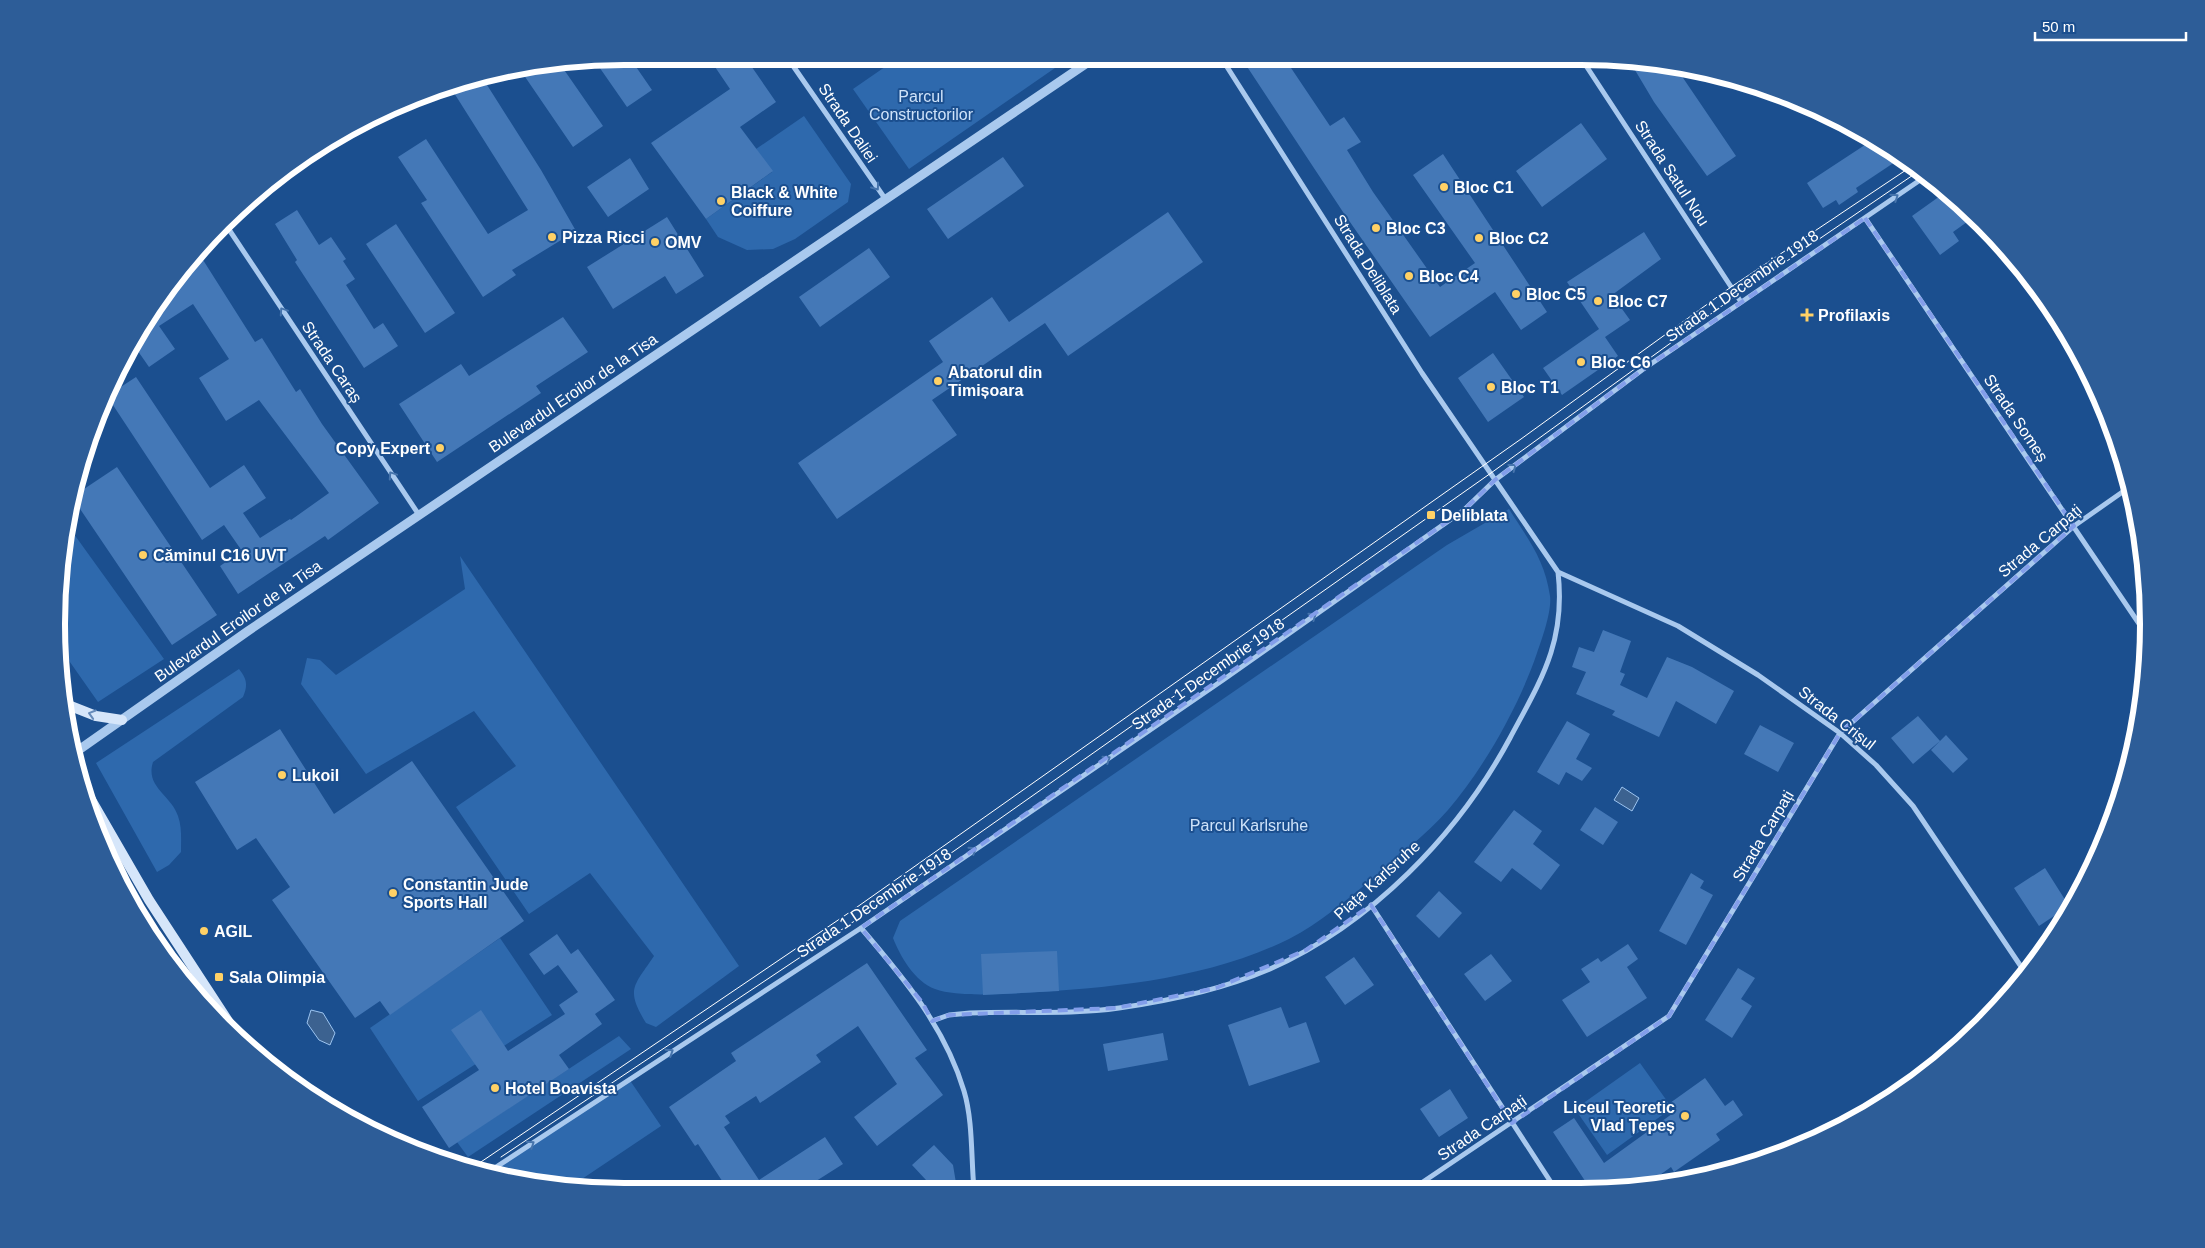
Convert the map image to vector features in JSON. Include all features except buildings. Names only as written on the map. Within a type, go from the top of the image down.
[{"type":"main road","points":[[72,706],[96,716],[122,720]]},
{"type":"main road","points":[[98,811],[149,900],[222,1011]]},
{"type":"street","name":"Strada Daliei","points":[[792,65],[886,200]]},
{"type":"street","name":"Bulevardul Eroilor de la Tisa","points":[[80,749],[248,631],[1084,65]]},
{"type":"street","name":"Strada Deliblata","points":[[1226,65],[1422,373],[1495,480]]},
{"type":"street","name":"Strada Satul Nou","points":[[1586,65],[1741,302]]},
{"type":"street","name":"Strada 1 Decembrie 1918","points":[[495,1168],[861,928],[1223,680],[1464,510],[1495,480],[1642,370],[1920,180]]},
{"type":"street","name":"Strada Someș","points":[[1865,218],[2140,625]]},
{"type":"street","name":"Strada Caraș","points":[[229,229],[419,515]]},
{"type":"street","name":"Piața Karlsruhe","points":[[932,1021],[949,1015],[970,1013],[1116,1008],[1216,988],[1269,969],[1335,934],[1371,905],[1418,861],[1457,818],[1502,752],[1532,697],[1551,654],[1560,618],[1561,598],[1558,572],[1495,480]]},
{"type":"street","name":"Strada Carpați","points":[[1422,1183],[1669,1016],[1840,733],[2074,526],[2124,491]]},
{"type":"street","name":"Strada Crișul","points":[[1558,572],[1678,626],[1758,675],[1840,733],[1876,765],[1913,806],[2021,967]]},
{"type":"street","points":[[1371,905],[1551,1183]]},
{"type":"street","points":[[861,928],[922,1002],[954,1065],[964,1091],[973,1183]]},
{"type":"highlighted area","points":[[1865,218],[2074,526],[1840,733],[1669,1016],[1512,1123],[1371,905],[1306,950],[1216,988],[1116,1008],[949,1015],[932,1021],[922,1002],[861,928],[1464,510],[1495,480],[1642,370]]},
{"type":"green space","name":"Parcul Constructorilor","points":[[888,65],[1059,65],[909,169],[853,89]]},
{"type":"green space","points":[[804,116],[851,184],[848,202],[795,239],[773,249],[747,250],[718,237],[706,219],[772,172],[756,149]]},
{"type":"green space","name":"Parcul Karlsruhe","points":[[1509,509],[1540,561],[1548,583],[1550,596],[1550,609],[1544,633],[1521,694],[1487,756],[1448,810],[1411,846],[1332,911],[1300,933],[1258,953],[1192,972],[1125,984],[1022,993],[966,994],[944,992],[928,986],[909,968],[893,938],[900,921],[1447,545]]},
{"type":"green space","points":[[73,533],[164,659],[98,702],[66,656],[66,587]]},
{"type":"green space","points":[[460,556],[739,966],[656,1027],[646,1023],[639,1012],[634,995],[637,981],[654,956],[590,873],[529,914],[456,807],[516,766],[474,711],[366,774],[301,684],[307,658],[320,660],[336,675],[465,589]]},
{"type":"green space","points":[[239,669],[246,682],[243,697],[153,762],[151,771],[153,778],[156,785],[175,809],[181,834],[181,852],[169,865],[157,872],[96,763]]},
{"type":"green space","points":[[500,938],[552,1015],[418,1101],[370,1028]]},
{"type":"green space","points":[[619,1036],[631,1049],[468,1157],[457,1142]]},
{"type":"green space","points":[[1640,1063],[1672,1108],[1607,1155],[1575,1109]]},
{"type":"green space","points":[[629,1079],[661,1126],[579,1181],[495,1168]]},
{"type":"shaded area","points":[[1622,787],[1639,798],[1632,811],[1614,800]]},
{"type":"shaded area","points":[[311,1010],[323,1013],[335,1033],[330,1045],[319,1040],[307,1023]]},
{"type":"tram line","points":[[478,1164],[850,912],[1521,439],[1731,287],[1906,170]]},
{"type":"tram line","points":[[501,1157],[856,920],[1491,473],[1737,295],[1913,175]]},
{"type":"place","name":"Bloc C1","points":[[1444,187]]},
{"type":"place","name":"Black & White Coiffure","points":[[721,201]]},
{"type":"place","name":"Bloc C3","points":[[1376,228]]},
{"type":"place","name":"Pizza Ricci","points":[[552,237]]},
{"type":"place","name":"Bloc C2","points":[[1479,238]]},
{"type":"place","name":"OMV","points":[[655,242]]},
{"type":"place","name":"Bloc C4","points":[[1409,276]]},
{"type":"place","name":"Bloc C5","points":[[1516,294]]},
{"type":"place","name":"Bloc C7","points":[[1598,301]]},
{"type":"place","name":"Profilaxis","points":[[1807,315]]},
{"type":"place","name":"Bloc C6","points":[[1581,362]]},
{"type":"place","name":"Abatorul din Timișoara","points":[[938,381]]},
{"type":"place","name":"Bloc T1","points":[[1491,387]]},
{"type":"place","name":"Copy Expert","points":[[440,448]]},
{"type":"place","name":"Deliblata","points":[[1431,515]]},
{"type":"place","name":"Căminul C16 UVT","points":[[143,555]]},
{"type":"place","name":"Lukoil","points":[[282,775]]},
{"type":"place","name":"Constantin Jude Sports Hall","points":[[393,893]]},
{"type":"place","name":"AGIL","points":[[204,931]]},
{"type":"place","name":"Sala Olimpia","points":[[219,977]]},
{"type":"place","name":"Hotel Boavista","points":[[495,1088]]},
{"type":"place","name":"Liceul Teoretic Vlad Țepeș","points":[[1685,1116]]}]
